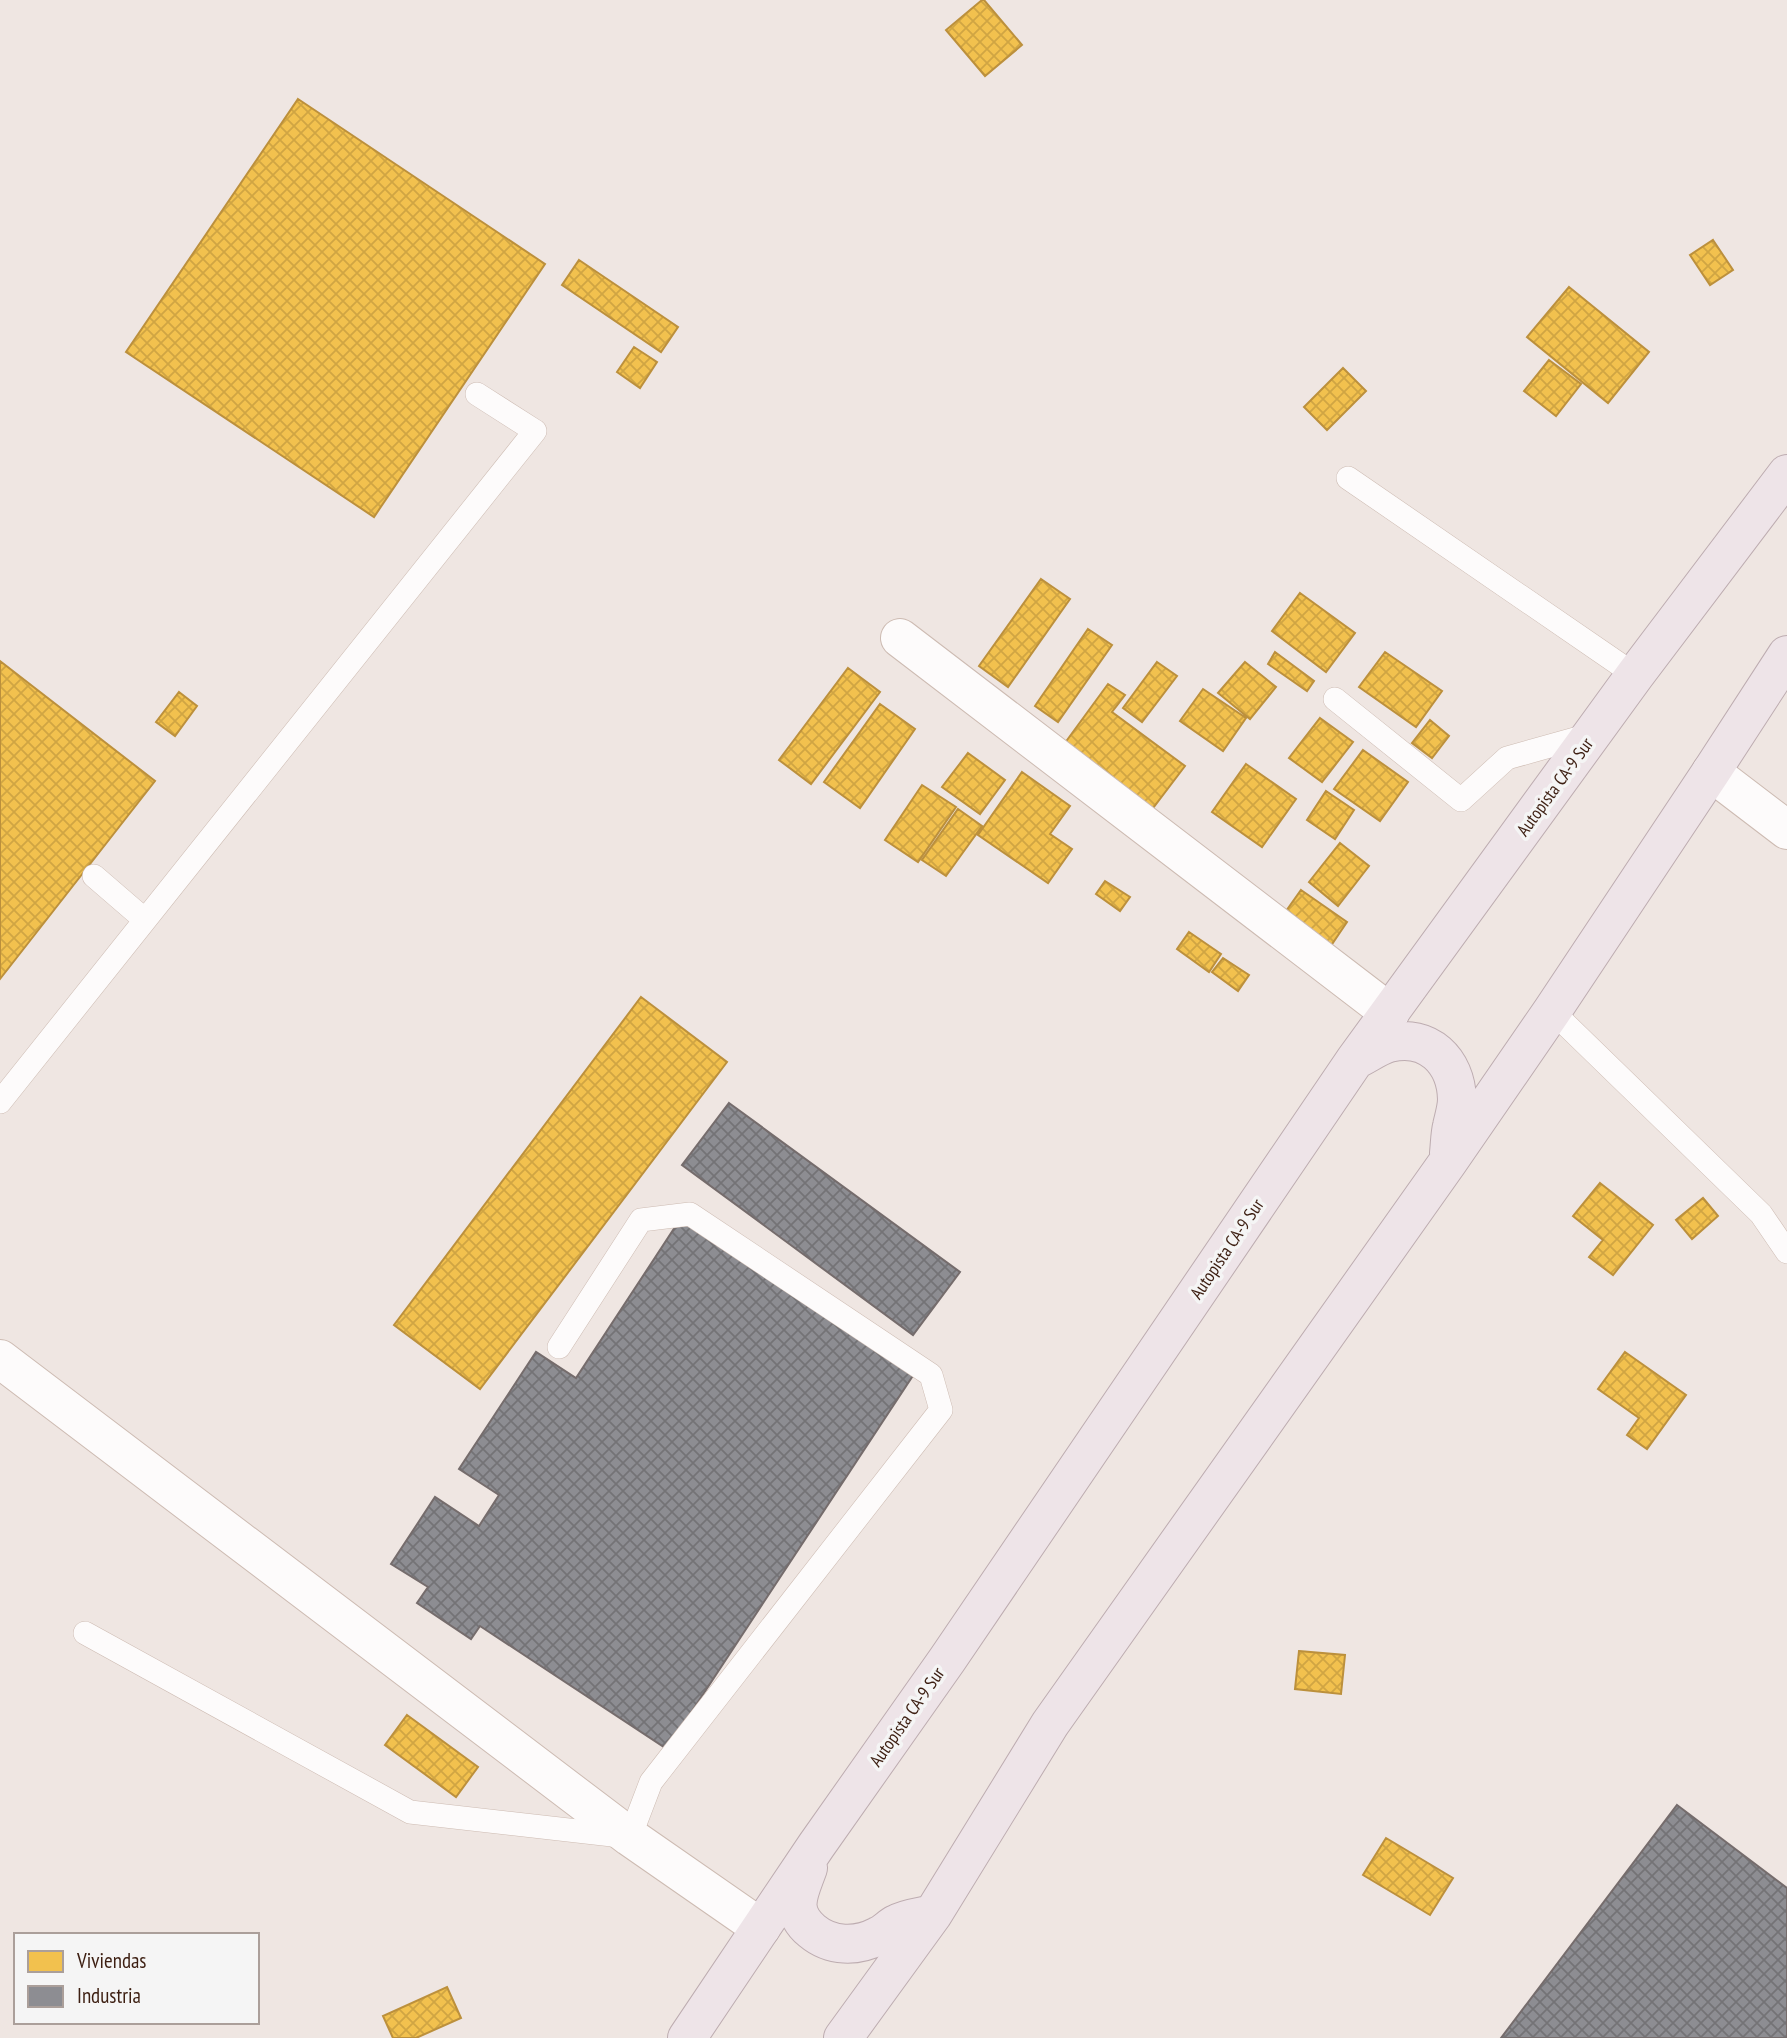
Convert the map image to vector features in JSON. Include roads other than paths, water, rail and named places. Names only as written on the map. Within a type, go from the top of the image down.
[{"type":"highway","name":"Autopista CA-9 Sur","points":[[687,2038],[1355,1060],[1635,675],[1787,474]]},
{"type":"highway","points":[[843,2038],[933,1914],[1051,1724],[1552,1011],[1787,655]]},
{"type":"highway","points":[[1355,1060],[1387,1043],[1401,1041],[1428,1046],[1444,1058],[1454,1079],[1457,1100],[1451,1126],[1448,1162]]},
{"type":"highway","points":[[816,1846],[798,1896],[797,1910],[807,1927],[819,1937],[840,1944],[854,1944],[879,1936],[898,1922],[933,1914]]},
{"type":"street","points":[[900,638],[1390,1013]]},
{"type":"street","points":[[1712,772],[1787,830]]},
{"type":"street","points":[[0,1359],[630,1837],[761,1928]]},
{"type":"lane","points":[[0,1102],[535,430],[477,394]]},
{"type":"lane","points":[[1348,478],[1635,675]]},
{"type":"lane","points":[[1335,699],[1461,800],[1507,758],[1592,735]]},
{"type":"lane","points":[[94,877],[145,920]]},
{"type":"lane","points":[[1552,1011],[1761,1214],[1787,1252]]},
{"type":"lane","points":[[85,1633],[410,1812],[630,1837],[652,1782],[941,1410],[931,1375],[690,1214],[641,1220],[559,1347]]}]
